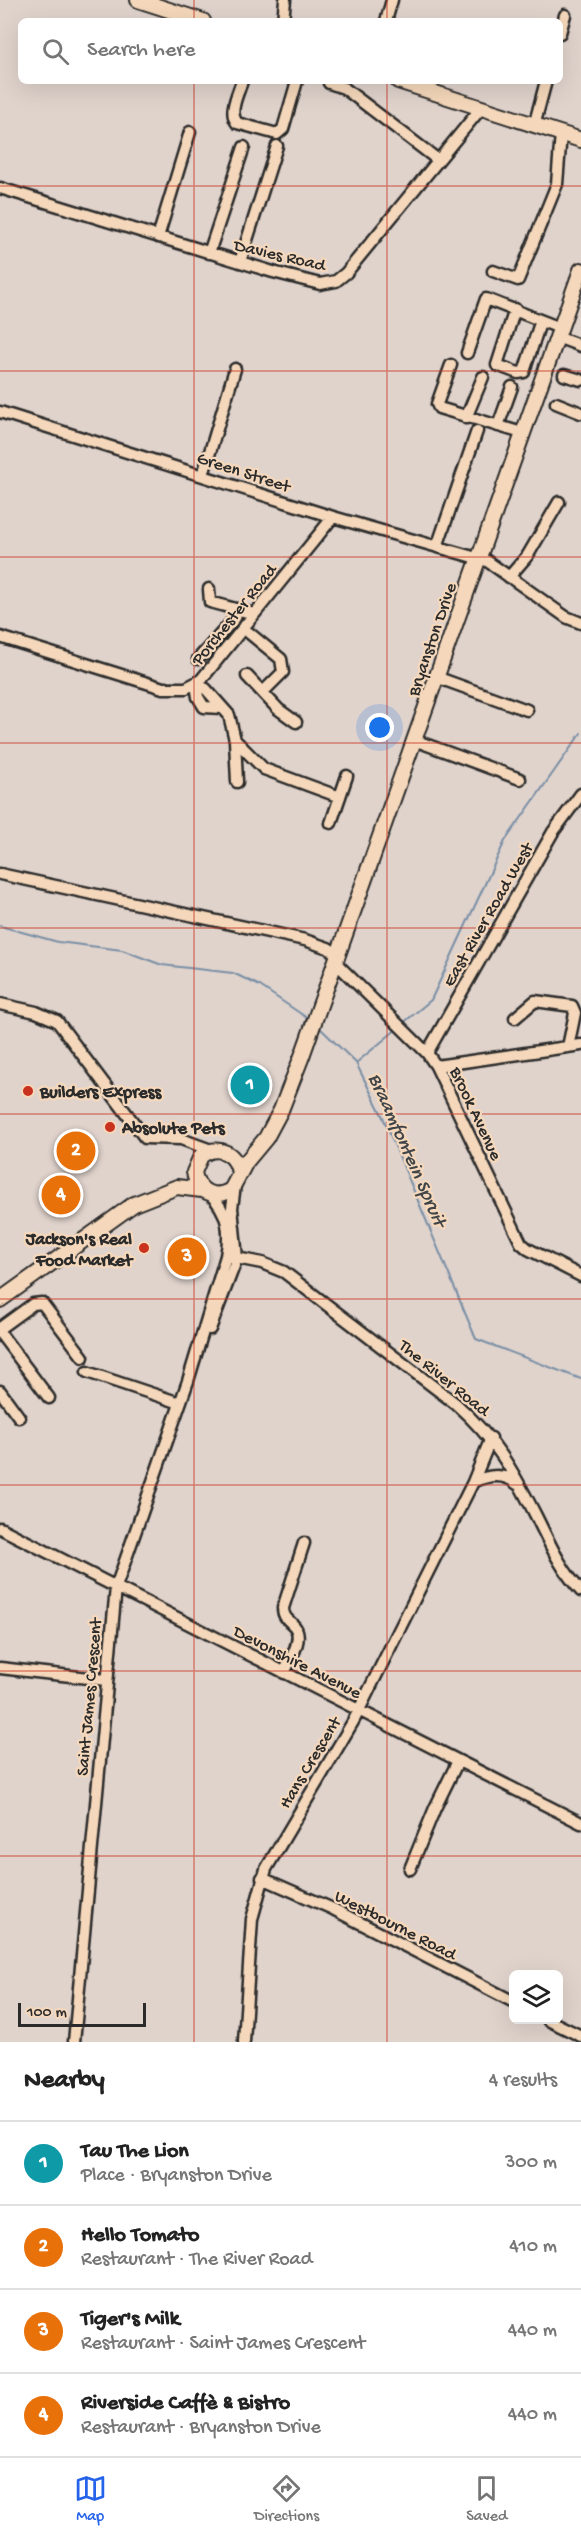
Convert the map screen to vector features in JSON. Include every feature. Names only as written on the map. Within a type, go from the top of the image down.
[{"type":"main road","points":[[138,0],[194,18]]},
{"type":"main road","points":[[408,84],[535,123],[581,140]]},
{"type":"main road","points":[[556,130],[581,132]]},
{"type":"main road","name":"Bryanston Drive","points":[[574,289],[581,262]]},
{"type":"main road","name":"Bryanston Drive","points":[[237,1180],[269,1134],[302,1056],[581,270]]},
{"type":"main road","points":[[0,1290],[127,1201],[182,1178],[196,1163],[215,1150],[249,1147],[269,1134]]},
{"type":"main road","points":[[0,1300],[134,1204],[177,1187],[225,1194],[237,1180],[236,1161],[226,1152],[215,1150]]},
{"type":"main road","points":[[196,1163],[195,1179],[206,1192]]},
{"type":"street","points":[[283,18],[285,0]]},
{"type":"street","points":[[387,18],[392,0]]},
{"type":"street","points":[[563,22],[565,15]]},
{"type":"street","points":[[241,84],[232,112],[234,119],[237,123],[277,134],[283,129],[296,84]]},
{"type":"street","points":[[334,84],[344,88],[438,160]]},
{"type":"street","points":[[535,123],[545,84]]},
{"type":"street","name":"Davies Road","points":[[0,188],[209,253],[320,284],[336,280],[352,267],[482,107]]},
{"type":"street","points":[[493,271],[522,282],[557,184],[556,130]]},
{"type":"street","points":[[158,237],[190,132]]},
{"type":"street","points":[[240,262],[277,146]]},
{"type":"street","points":[[209,253],[244,147]]},
{"type":"street","points":[[466,353],[483,301],[490,299],[515,309],[581,346]]},
{"type":"street","points":[[515,309],[496,363],[499,367],[518,373],[524,372],[539,326]]},
{"type":"street","points":[[451,365],[437,406],[466,418],[509,427],[522,433]]},
{"type":"street","points":[[203,475],[235,369]]},
{"type":"street","points":[[564,375],[581,380]]},
{"type":"street","points":[[466,418],[483,377]]},
{"type":"street","points":[[498,426],[512,387]]},
{"type":"street","points":[[556,403],[581,412]]},
{"type":"street","name":"Green Street","points":[[0,411],[333,517],[487,561],[571,621],[581,623]]},
{"type":"street","points":[[437,547],[477,430]]},
{"type":"street","points":[[509,577],[532,549],[559,502]]},
{"type":"street","name":"Porchester Road","points":[[0,637],[163,688],[178,689],[196,684],[333,517]]},
{"type":"street","points":[[208,588],[210,602],[254,614]]},
{"type":"street","points":[[198,659],[235,618],[237,609]]},
{"type":"street","points":[[243,628],[281,659],[283,665],[283,672],[262,692]]},
{"type":"street","points":[[248,676],[262,692],[296,722]]},
{"type":"street","points":[[436,677],[526,710]]},
{"type":"street","points":[[196,684],[198,697],[204,707],[222,708],[229,715],[235,740],[237,782]]},
{"type":"street","points":[[235,740],[249,757],[267,771],[340,797]]},
{"type":"street","points":[[414,740],[520,778]]},
{"type":"street","points":[[331,823],[347,776]]},
{"type":"street","name":"East River Road West","points":[[427,1053],[553,832],[581,794]]},
{"type":"street","name":"Brook Avenue","points":[[0,874],[305,940],[328,948],[390,1017],[427,1053],[436,1066],[519,1239],[528,1248],[581,1276]]},
{"type":"street","points":[[515,1018],[535,1002],[572,1006],[575,1013],[568,1047]]},
{"type":"street","points":[[0,1004],[36,1012],[57,1021],[145,1138],[181,1139],[215,1150]]},
{"type":"street","points":[[436,1066],[581,1044]]},
{"type":"street","points":[[181,1139],[189,1146],[196,1163]]},
{"type":"street","name":"Saint James Crescent","points":[[74,2042],[116,1587],[231,1257],[232,1208],[237,1180]]},
{"type":"street","name":"Saint James Crescent","points":[[206,1192],[220,1204],[227,1219],[231,1257]]},
{"type":"street","name":"The River Road","points":[[231,1257],[262,1263],[284,1272],[456,1404],[491,1438],[522,1488],[564,1570],[581,1591]]},
{"type":"street","points":[[49,1398],[1,1326],[33,1304],[42,1303],[82,1358]]},
{"type":"street","points":[[87,1372],[180,1403]]},
{"type":"street","points":[[0,1391],[19,1417]]},
{"type":"street","name":"Hans Crescent","points":[[244,2042],[252,1919],[262,1878],[284,1835],[359,1711],[473,1482],[491,1438]]},
{"type":"street","points":[[473,1482],[487,1477],[500,1476],[512,1479],[522,1488]]},
{"type":"street","name":"Devonshire Avenue","points":[[0,1528],[581,1823]]},
{"type":"street","points":[[284,1674],[298,1634],[295,1627],[284,1617],[283,1608],[304,1543]]},
{"type":"street","points":[[0,1668],[106,1680]]},
{"type":"street","points":[[411,1869],[435,1808],[458,1761]]},
{"type":"street","name":"Westbourne Road","points":[[262,1878],[333,1910],[509,2000]]},
{"type":"street","points":[[558,2024],[581,2036]]},
{"type":"waterway","points":[[402,1024],[431,1000],[505,841],[581,733]]},
{"type":"waterway","name":"Braamfontein Spruit","points":[[0,926],[58,942],[122,950],[162,965],[233,973],[260,986],[310,1020]]},
{"type":"waterway","name":"Braamfontein Spruit","points":[[319,1027],[356,1063],[382,1115],[476,1339],[581,1379]]},
{"type":"waterway","points":[[356,1063],[398,1028]]},
{"type":"place","name":"Tau The Lion","points":[[250,1085]]},
{"type":"place","name":"Builders Express","points":[[28,1091]]},
{"type":"place","name":"Absolute Pets","points":[[110,1127]]},
{"type":"place","name":"Hello Tomato","points":[[76,1151]]},
{"type":"place","name":"Riverside Caffè & Bistro","points":[[61,1195]]},
{"type":"place","name":"Jackson's Real Food Market","points":[[144,1248]]},
{"type":"place","name":"Tiger's Milk","points":[[187,1257]]}]
